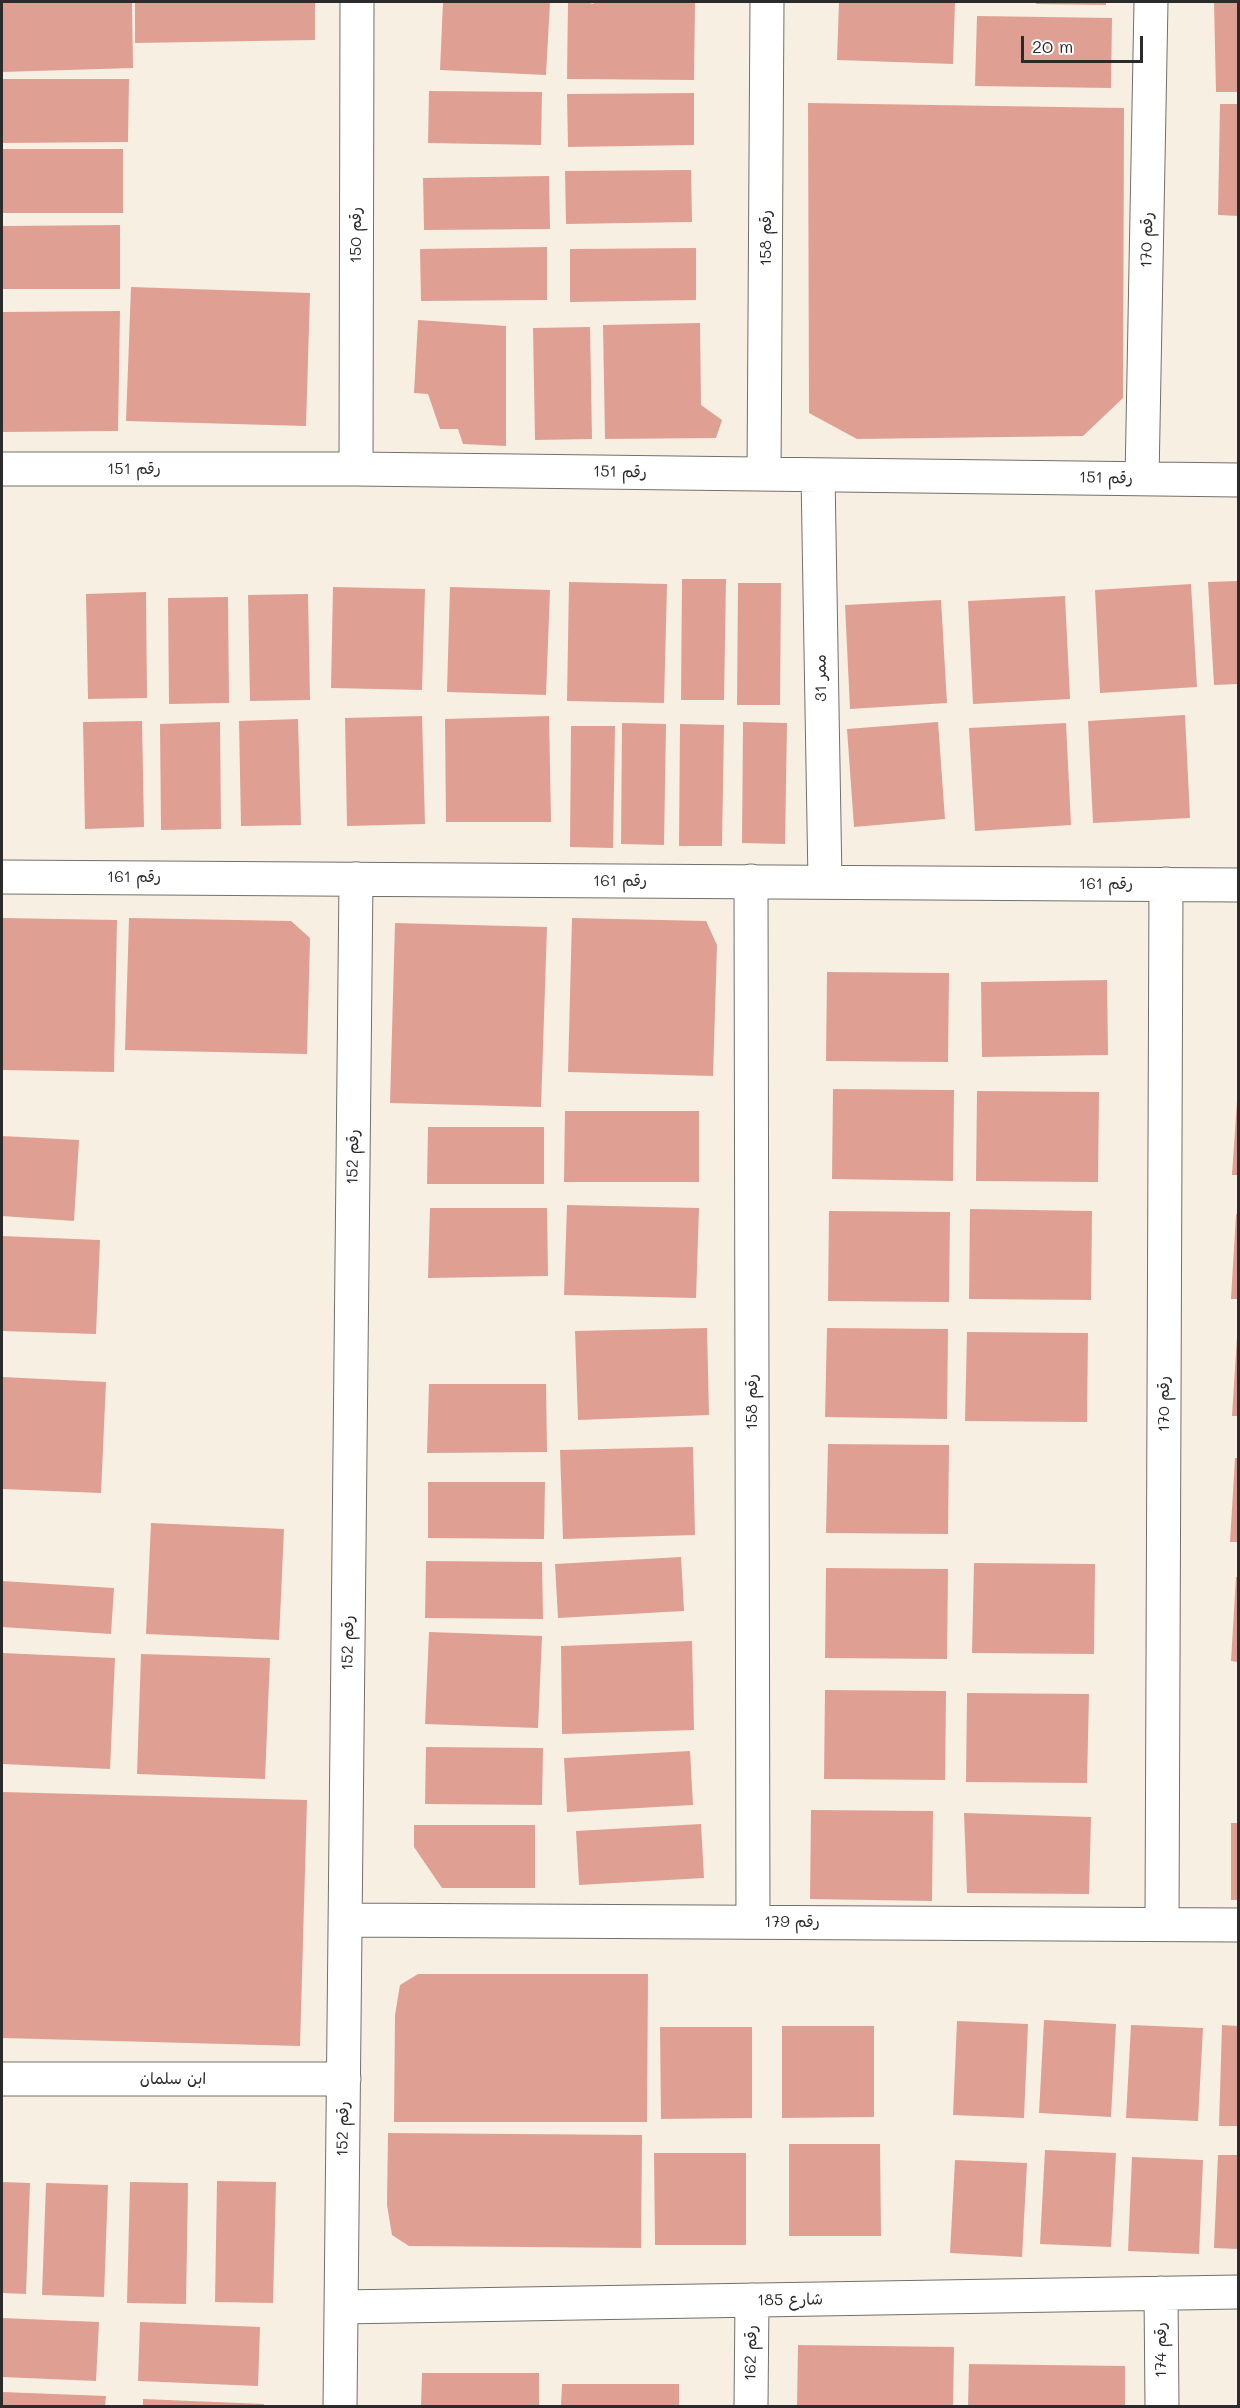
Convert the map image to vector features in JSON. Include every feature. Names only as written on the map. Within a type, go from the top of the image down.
[{"type":"street","name":"رقم 150","points":[[356,469],[357,2]]},
{"type":"street","name":"رقم 158","points":[[764,474],[767,2]]},
{"type":"street","name":"رقم 170","points":[[1142,479],[1151,2]]},
{"type":"street","name":"رقم 151","points":[[2,469],[356,469],[1239,480]]},
{"type":"street","name":"ممر 31","points":[[818,475],[825,882]]},
{"type":"street","name":"رقم 161","points":[[2,877],[1239,885]]},
{"type":"street","name":"رقم 152","points":[[340,2406],[356,879]]},
{"type":"street","name":"رقم 158","points":[[751,881],[753,1922]]},
{"type":"street","name":"رقم 170","points":[[1162,1924],[1166,884]]},
{"type":"street","name":"رقم 179","points":[[346,1920],[1239,1925]]},
{"type":"street","name":"ابن سلمان","points":[[2,2079],[344,2079]]},
{"type":"street","name":"شارع 185","points":[[341,2307],[1239,2292]]},
{"type":"street","name":"رقم 174","points":[[1161,2294],[1162,2406]]},
{"type":"street","name":"رقم 162","points":[[751,2406],[752,2300]]},
{"type":"building","points":[[2,2],[132,2],[133,68],[2,72]]},
{"type":"building","points":[[135,2],[315,2],[315,40],[135,43]]},
{"type":"building","points":[[443,2],[550,2],[546,75],[440,70]]},
{"type":"building","points":[[568,2],[592,4],[597,2],[695,2],[694,80],[567,79]]},
{"type":"building","points":[[839,2],[955,2],[953,64],[837,60]]},
{"type":"building","points":[[1036,2],[1106,2],[1106,5],[1036,4]]},
{"type":"building","points":[[1214,2],[1238,2],[1238,92],[1216,92]]},
{"type":"building","points":[[977,16],[1112,18],[1111,88],[975,86]]},
{"type":"building","points":[[2,79],[129,79],[128,142],[2,143]]},
{"type":"building","points":[[429,91],[542,92],[541,145],[428,143]]},
{"type":"building","points":[[694,93],[694,145],[568,147],[567,94]]},
{"type":"building","points":[[808,103],[1124,108],[1123,398],[1083,436],[857,439],[809,413]]},
{"type":"building","points":[[1220,104],[1238,104],[1238,216],[1218,215]]},
{"type":"building","points":[[2,149],[123,149],[123,213],[2,213]]},
{"type":"building","points":[[691,170],[692,222],[566,224],[565,171]]},
{"type":"building","points":[[549,176],[550,229],[424,230],[423,178]]},
{"type":"building","points":[[120,225],[120,289],[2,289],[2,226]]},
{"type":"building","points":[[547,247],[547,300],[421,301],[420,249]]},
{"type":"building","points":[[696,248],[696,300],[570,302],[570,249]]},
{"type":"building","points":[[131,287],[310,293],[306,426],[126,421]]},
{"type":"building","points":[[120,311],[118,431],[2,432],[2,312]]},
{"type":"building","points":[[418,320],[506,326],[506,446],[463,444],[458,429],[440,429],[428,394],[414,393]]},
{"type":"building","points":[[700,323],[701,405],[722,420],[716,438],[605,439],[603,325]]},
{"type":"building","points":[[590,327],[592,439],[535,440],[533,328]]},
{"type":"building","points":[[682,579],[726,579],[724,700],[681,700]]},
{"type":"building","points":[[1238,581],[1238,684],[1214,685],[1208,582]]},
{"type":"building","points":[[569,582],[667,584],[664,703],[567,701]]},
{"type":"building","points":[[738,583],[781,583],[780,705],[737,705]]},
{"type":"building","points":[[1191,584],[1197,687],[1100,693],[1095,590]]},
{"type":"building","points":[[333,587],[425,589],[422,690],[331,688]]},
{"type":"building","points":[[450,587],[550,590],[546,695],[447,692]]},
{"type":"building","points":[[146,592],[147,698],[88,699],[86,594]]},
{"type":"building","points":[[308,594],[310,700],[250,701],[248,595]]},
{"type":"building","points":[[1065,596],[1070,699],[973,704],[968,601]]},
{"type":"building","points":[[228,597],[229,703],[169,704],[168,598]]},
{"type":"building","points":[[941,600],[947,703],[850,709],[845,605]]},
{"type":"building","points":[[1185,715],[1190,818],[1093,823],[1088,721]]},
{"type":"building","points":[[422,716],[425,824],[347,826],[345,718]]},
{"type":"building","points":[[549,716],[551,822],[446,822],[445,719]]},
{"type":"building","points":[[298,719],[301,825],[241,826],[239,721]]},
{"type":"building","points":[[142,721],[144,827],[85,829],[83,722]]},
{"type":"building","points":[[220,722],[221,829],[161,830],[160,724]]},
{"type":"building","points":[[743,722],[787,723],[785,844],[742,843]]},
{"type":"building","points":[[938,722],[945,819],[854,827],[847,729]]},
{"type":"building","points":[[622,723],[666,724],[664,845],[621,844]]},
{"type":"building","points":[[1066,723],[1071,825],[975,831],[969,728]]},
{"type":"building","points":[[680,724],[724,725],[722,846],[679,846]]},
{"type":"building","points":[[571,726],[615,726],[613,848],[570,847]]},
{"type":"building","points":[[2,918],[117,920],[114,1072],[2,1070]]},
{"type":"building","points":[[129,918],[291,921],[310,938],[307,1054],[125,1050]]},
{"type":"building","points":[[572,918],[706,921],[717,945],[713,1076],[568,1072]]},
{"type":"building","points":[[395,923],[547,927],[541,1107],[390,1103]]},
{"type":"building","points":[[827,972],[949,973],[948,1062],[826,1061]]},
{"type":"building","points":[[1107,980],[1108,1055],[982,1057],[981,982]]},
{"type":"building","points":[[833,1089],[954,1090],[953,1181],[832,1179]]},
{"type":"building","points":[[977,1091],[1099,1092],[1098,1182],[976,1181]]},
{"type":"building","points":[[1237,1101],[1238,1175],[1232,1175]]},
{"type":"building","points":[[565,1111],[699,1111],[699,1182],[564,1182]]},
{"type":"building","points":[[428,1127],[544,1127],[544,1184],[427,1184]]},
{"type":"building","points":[[2,1136],[79,1140],[74,1221],[2,1216]]},
{"type":"building","points":[[567,1205],[699,1208],[696,1298],[564,1295]]},
{"type":"building","points":[[430,1208],[547,1208],[548,1276],[428,1278]]},
{"type":"building","points":[[970,1209],[1092,1211],[1091,1300],[969,1299]]},
{"type":"building","points":[[829,1211],[950,1212],[949,1302],[828,1301]]},
{"type":"building","points":[[1236,1214],[1238,1215],[1238,1299],[1231,1299]]},
{"type":"building","points":[[2,1236],[100,1240],[96,1334],[2,1331]]},
{"type":"building","points":[[707,1328],[709,1415],[578,1420],[575,1331]]},
{"type":"building","points":[[827,1328],[948,1329],[947,1419],[825,1417]]},
{"type":"building","points":[[967,1332],[1088,1333],[1087,1422],[965,1421]]},
{"type":"building","points":[[1237,1337],[1238,1416],[1232,1416]]},
{"type":"building","points":[[2,1377],[106,1382],[101,1493],[2,1489]]},
{"type":"building","points":[[429,1384],[546,1384],[547,1452],[427,1453]]},
{"type":"building","points":[[828,1444],[949,1445],[948,1534],[826,1533]]},
{"type":"building","points":[[693,1447],[695,1535],[563,1539],[560,1450]]},
{"type":"building","points":[[1235,1458],[1238,1458],[1238,1542],[1230,1542]]},
{"type":"building","points":[[428,1482],[545,1482],[544,1539],[428,1538]]},
{"type":"building","points":[[151,1523],[284,1529],[279,1640],[146,1634]]},
{"type":"building","points":[[681,1557],[684,1611],[558,1618],[555,1564]]},
{"type":"building","points":[[426,1561],[542,1562],[543,1619],[425,1618]]},
{"type":"building","points":[[974,1563],[1095,1564],[1094,1654],[972,1653]]},
{"type":"building","points":[[826,1568],[948,1569],[947,1659],[825,1658]]},
{"type":"building","points":[[1236,1577],[1238,1577],[1238,1662],[1231,1661]]},
{"type":"building","points":[[2,1581],[114,1588],[111,1634],[2,1627]]},
{"type":"building","points":[[429,1632],[542,1636],[538,1728],[425,1724]]},
{"type":"building","points":[[692,1641],[694,1730],[562,1734],[561,1646]]},
{"type":"building","points":[[2,1653],[115,1658],[110,1769],[2,1764]]},
{"type":"building","points":[[141,1654],[270,1658],[265,1779],[137,1774]]},
{"type":"building","points":[[825,1690],[946,1691],[945,1780],[824,1779]]},
{"type":"building","points":[[967,1693],[1089,1694],[1087,1783],[966,1782]]},
{"type":"building","points":[[426,1747],[543,1748],[542,1805],[425,1804]]},
{"type":"building","points":[[690,1751],[693,1805],[567,1812],[564,1758]]},
{"type":"building","points":[[2,1792],[307,1800],[300,2046],[2,2038]]},
{"type":"building","points":[[811,1810],[933,1811],[932,1901],[810,1899]]},
{"type":"building","points":[[964,1813],[1091,1817],[1089,1894],[967,1893]]},
{"type":"building","points":[[1231,1823],[1238,1823],[1238,1900],[1231,1900]]},
{"type":"building","points":[[701,1824],[704,1878],[579,1885],[576,1831]]},
{"type":"building","points":[[414,1825],[535,1825],[535,1888],[442,1888],[414,1847]]},
{"type":"building","points":[[418,1974],[648,1974],[647,2122],[394,2122],[395,2015],[400,1985]]},
{"type":"building","points":[[1044,2020],[1116,2024],[1111,2117],[1039,2113]]},
{"type":"building","points":[[957,2021],[1028,2024],[1024,2118],[953,2115]]},
{"type":"building","points":[[1131,2025],[1203,2028],[1198,2121],[1126,2118]]},
{"type":"building","points":[[1222,2025],[1238,2026],[1238,2126],[1219,2126]]},
{"type":"building","points":[[782,2026],[874,2026],[874,2117],[782,2118]]},
{"type":"building","points":[[660,2027],[752,2027],[752,2118],[661,2119]]},
{"type":"building","points":[[388,2133],[642,2135],[641,2248],[409,2246],[392,2235],[387,2205]]},
{"type":"building","points":[[789,2144],[880,2144],[881,2236],[789,2236]]},
{"type":"building","points":[[1045,2150],[1116,2153],[1111,2247],[1040,2244]]},
{"type":"building","points":[[654,2153],[746,2153],[746,2245],[655,2245]]},
{"type":"building","points":[[1218,2155],[1238,2155],[1238,2249],[1214,2248]]},
{"type":"building","points":[[1132,2157],[1203,2160],[1199,2254],[1128,2251]]},
{"type":"building","points":[[955,2160],[1027,2163],[1022,2257],[950,2253]]},
{"type":"building","points":[[217,2181],[276,2182],[273,2303],[215,2302]]},
{"type":"building","points":[[2,2182],[30,2183],[26,2294],[2,2293]]},
{"type":"building","points":[[130,2182],[188,2183],[186,2304],[127,2303]]},
{"type":"building","points":[[46,2183],[108,2185],[104,2297],[42,2295]]},
{"type":"building","points":[[2,2318],[99,2322],[96,2381],[2,2377]]},
{"type":"building","points":[[140,2322],[260,2327],[258,2386],[138,2381]]},
{"type":"building","points":[[798,2345],[954,2347],[953,2406],[797,2406]]},
{"type":"building","points":[[969,2364],[1125,2366],[1125,2406],[968,2406]]},
{"type":"building","points":[[422,2373],[539,2373],[539,2406],[421,2406]]},
{"type":"building","points":[[562,2384],[679,2384],[679,2406],[561,2406]]},
{"type":"building","points":[[2,2392],[106,2396],[105,2406],[2,2406]]},
{"type":"building","points":[[143,2399],[264,2404],[264,2406],[143,2406]]}]
